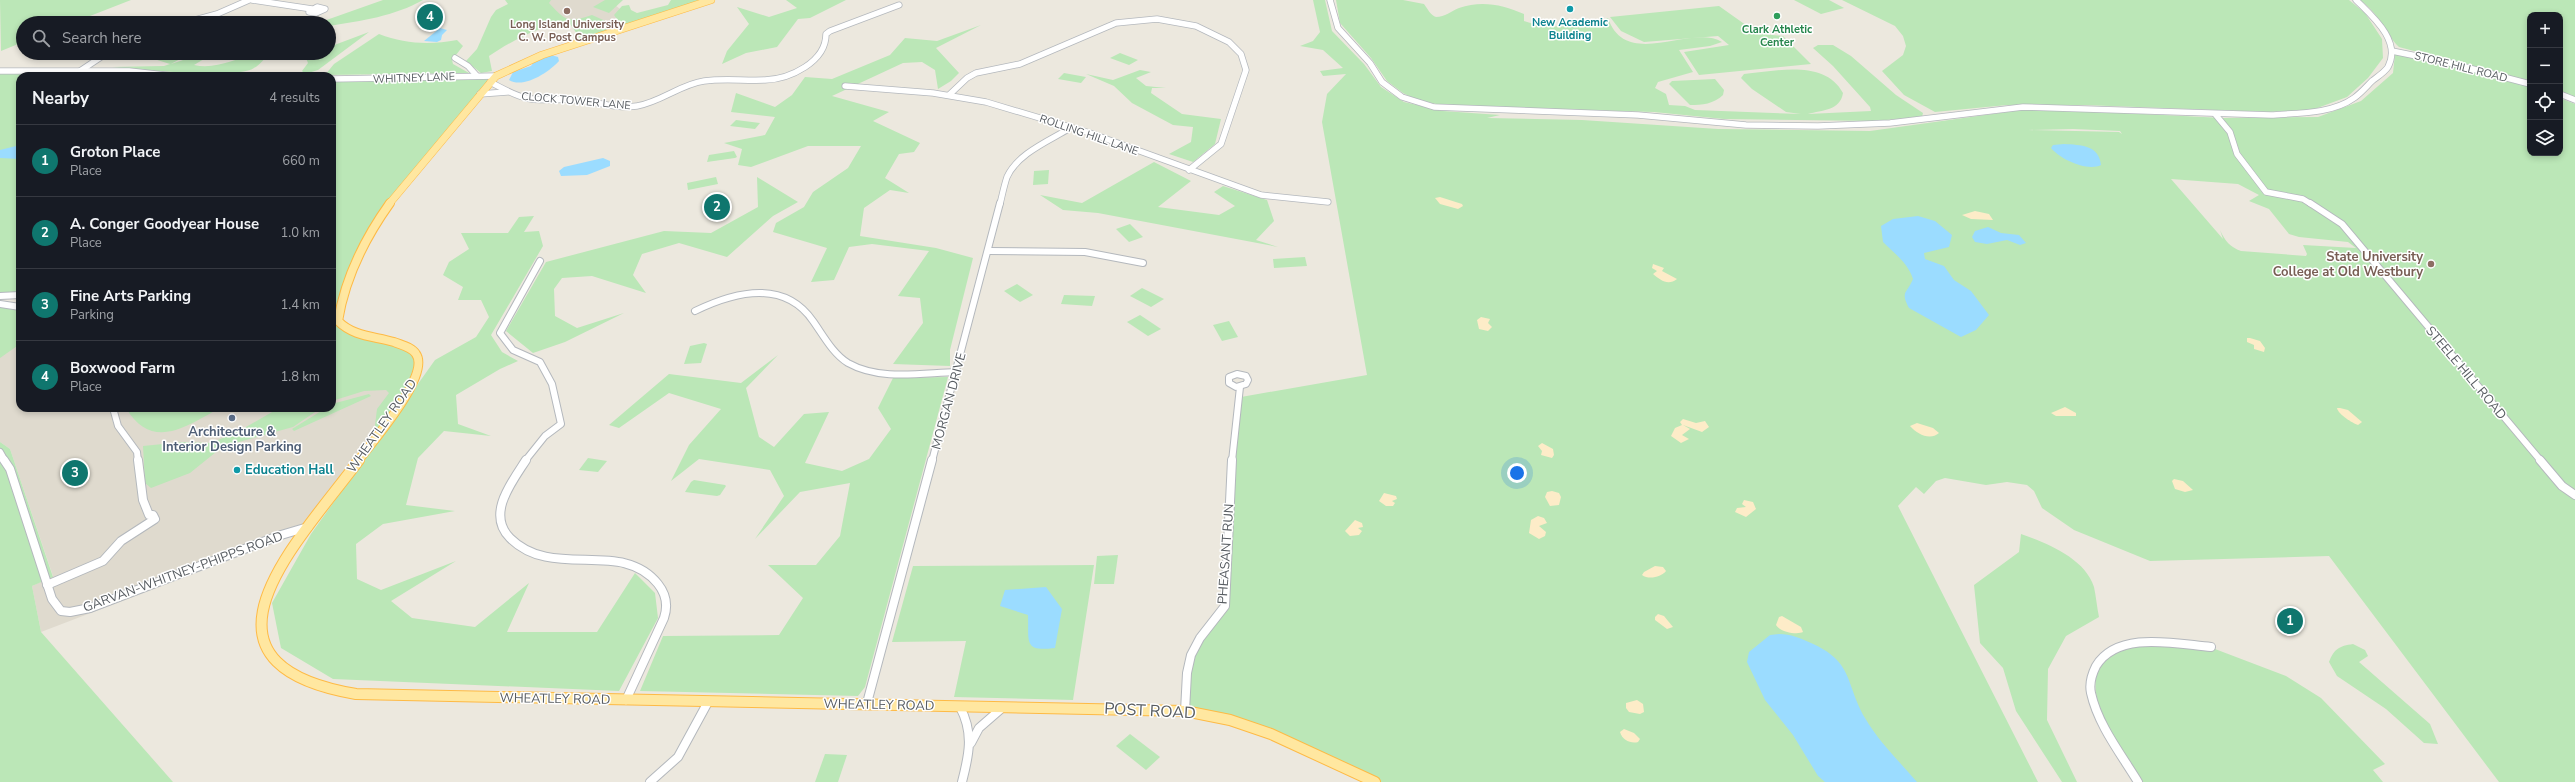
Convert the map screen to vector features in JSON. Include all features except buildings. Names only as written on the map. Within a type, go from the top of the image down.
[{"type":"main road","name":"WHEATLEY ROAD","points":[[711,0],[542,55],[493,79],[385,208],[364,241],[340,308],[338,321],[346,330],[355,334],[406,346],[416,354],[420,370],[394,412],[308,527],[270,584],[263,602],[262,616],[266,645],[273,658],[293,677],[330,691],[356,694],[708,702],[867,703],[960,707]]},
{"type":"main road","name":"POST ROAD","points":[[960,707],[1185,711],[1230,720],[1271,734],[1375,782]]},
{"type":"street","points":[[210,16],[250,0],[287,4],[312,9]]},
{"type":"street","points":[[287,4],[295,0]]},
{"type":"street","points":[[1330,0],[1335,25],[1341,34],[1368,60],[1385,85],[1407,99],[1444,108],[1638,115],[1746,125],[1818,126],[1890,123],[1970,112],[2023,107],[2215,114],[2288,115],[2324,110],[2340,105],[2354,98],[2388,67],[2392,51],[2379,22],[2356,0]]},
{"type":"street","name":"CLOCK TOWER LANE","points":[[493,79],[508,92],[528,99],[576,100],[627,107],[661,99],[686,85],[706,79],[776,78],[800,70],[819,57],[826,45],[826,34],[830,31],[899,5]]},
{"type":"street","points":[[949,95],[966,78],[976,73],[1020,64],[1116,22],[1157,19],[1196,26],[1216,34],[1233,46],[1241,54],[1246,70],[1221,144],[1189,170]]},
{"type":"street","name":"STORE HILL ROAD","points":[[2392,51],[2446,62],[2527,83]]},
{"type":"street","points":[[455,58],[468,66],[477,76]]},
{"type":"street","points":[[80,71],[97,60]]},
{"type":"street","points":[[0,71],[138,72]]},
{"type":"street","name":"WHITNEY LANE","points":[[336,79],[477,76],[493,79]]},
{"type":"street","name":"ROLLING HILL LANE","points":[[845,86],[949,95],[1010,108],[1261,195],[1283,199],[1328,202]]},
{"type":"street","name":"CLOCK TOWER LANE","points":[[480,94],[508,92]]},
{"type":"street","points":[[2563,95],[2575,100]]},
{"type":"street","name":"STEELE HILL ROAD","points":[[2215,114],[2230,132],[2237,154],[2266,192],[2298,197],[2328,213],[2342,224],[2360,248],[2562,486],[2575,495]]},
{"type":"street","name":"MORGAN DRIVE","points":[[867,703],[1010,172],[1022,160],[1070,128]]},
{"type":"street","points":[[989,251],[1085,252],[1143,263]]},
{"type":"street","points":[[540,261],[500,333],[513,350],[540,362],[552,384],[561,424],[541,438],[504,499],[500,518],[508,536],[530,555],[554,560],[622,562],[642,568],[657,580],[665,594],[665,617],[626,700]]},
{"type":"street","points":[[0,296],[16,295]]},
{"type":"street","points":[[695,311],[711,303],[739,295],[777,296],[795,302],[805,310],[838,354],[854,366],[879,372],[956,372]]},
{"type":"street","points":[[0,304],[16,306]]},
{"type":"street","name":"PHEASANT RUN","points":[[1185,711],[1187,670],[1191,651],[1201,636],[1221,616],[1225,606],[1231,470],[1241,394],[1240,387]]},
{"type":"street","points":[[47,585],[104,561],[121,541],[155,519],[153,515],[148,515],[143,500],[137,452],[118,426],[114,412]]},
{"type":"street","name":"GARVAN-WHITNEY-PHIPPS ROAD","points":[[0,452],[10,469],[52,599],[58,609],[70,612],[82,610],[281,535],[308,527]]},
{"type":"street","points":[[2138,782],[2098,712],[2092,697],[2091,679],[2096,665],[2111,651],[2134,643],[2211,647]]},
{"type":"street","points":[[650,782],[678,757],[708,702]]},
{"type":"street","points":[[960,707],[970,725],[971,743]]},
{"type":"street","points":[[962,782],[971,743],[979,728],[1003,707]]},
{"type":"shaded area","name":"Long Island University C. W. Post Campus","points":[[511,0],[615,0],[611,2],[638,23],[583,39],[569,20]]},
{"type":"shaded area","points":[[336,331],[410,381],[297,534],[41,632],[32,586],[53,576],[10,449],[0,442],[0,356],[16,339],[16,412],[336,412]]},
{"type":"green space","points":[[0,0],[131,0],[90,16],[16,16],[16,45],[1,51]]},
{"type":"green space","points":[[383,0],[423,0],[401,10],[365,20],[336,25],[336,17]]},
{"type":"green space","points":[[505,0],[551,0],[549,3],[559,14],[568,19],[577,19],[592,15],[610,23],[605,31],[580,38],[570,24],[560,24],[539,29],[517,39],[489,56],[492,71],[481,73],[466,61],[477,49],[491,17],[496,10],[508,4]]},
{"type":"green space","points":[[605,0],[623,0],[609,13],[593,7]]},
{"type":"green space","points":[[671,0],[702,0],[622,26],[614,15],[622,6],[629,5],[631,10],[637,13],[668,5]]},
{"type":"green space","points":[[786,0],[846,0],[810,18],[798,19],[777,47],[746,53],[722,64],[727,51],[749,24],[737,7],[769,17],[797,8]]},
{"type":"green space","points":[[1313,0],[1325,0],[1332,31],[1364,64],[1381,87],[1404,102],[1443,111],[1500,115],[1487,118],[1582,120],[1718,129],[1870,131],[2021,110],[2063,110],[2223,118],[2318,117],[2361,101],[2393,73],[2395,54],[2450,65],[2527,86],[2527,156],[2563,156],[2563,99],[2575,104],[2575,782],[2499,782],[2329,556],[2150,561],[2074,530],[2042,508],[2034,491],[2027,485],[2007,482],[1986,485],[1945,478],[1936,481],[1924,494],[1916,487],[1898,506],[2038,782],[1375,782],[1271,734],[1185,711],[1191,651],[1221,616],[1231,470],[1241,397],[1367,375],[1322,122],[1327,94],[1346,74],[1323,76],[1320,71],[1343,68],[1323,50],[1300,46],[1313,41],[1320,32]],"holes":[[[2073,129],[2120,131],[2122,134],[2119,132],[2028,130]],[[2171,179],[2238,184],[2259,195],[2249,201],[2269,209],[2289,234],[2299,237],[2348,242],[2356,248],[2303,245],[2307,254],[2306,256],[2241,251],[2228,243],[2220,230],[2223,239]]]},
{"type":"green space","points":[[1336,0],[1403,0],[1424,4],[1431,14],[1436,17],[1442,16],[1459,8],[1476,4],[1484,4],[1508,8],[1524,14],[1524,21],[1540,26],[1579,27],[1608,18],[1617,33],[1629,41],[1644,44],[1694,38],[1709,38],[1722,42],[1710,46],[1679,50],[1693,72],[1658,82],[1655,88],[1666,94],[1669,105],[1685,106],[1695,110],[1801,114],[1786,112],[1752,89],[1741,78],[1744,74],[1799,70],[1812,71],[1824,75],[1835,82],[1843,93],[1838,103],[1830,109],[1808,114],[1871,111],[1870,107],[1833,66],[1813,48],[1818,45],[1833,45],[1851,56],[1896,95],[1923,113],[1922,117],[1874,121],[1724,119],[1654,112],[1446,106],[1417,100],[1403,93],[1387,81],[1371,58],[1340,23]]},
{"type":"green space","points":[[1794,0],[1829,0],[1844,8],[1821,14]]},
{"type":"green space","points":[[1842,0],[2349,0],[2365,13],[2382,39],[2383,58],[2368,78],[2347,97],[2312,110],[2269,112],[2084,105],[2007,105],[1935,112],[1904,95],[1882,71],[1903,55],[1906,46],[1903,36],[1895,26]]},
{"type":"green space","points":[[2360,0],[2575,0],[2575,97],[2563,93],[2563,12],[2527,12],[2527,81],[2399,47],[2367,5]]},
{"type":"green space","points":[[1719,6],[1750,28],[1762,34],[1783,36],[1811,64],[1699,75],[1684,52],[1729,45],[1718,36],[1644,42],[1621,31],[1610,17]]},
{"type":"green space","points":[[981,25],[936,48],[959,73],[951,81],[938,89],[935,70],[922,62],[903,63],[832,96],[889,112],[873,121],[920,143],[914,152],[899,154],[885,178],[909,193],[890,190],[864,208],[860,236],[936,248],[973,258],[950,350],[950,366],[893,364],[923,323],[920,298],[898,296],[929,251],[872,244],[849,247],[834,280],[811,282],[827,248],[773,232],[776,223],[804,207],[813,192],[848,168],[861,146],[808,146],[751,167],[738,165],[742,149],[724,143],[765,135],[775,117],[731,112],[736,93],[775,107],[792,95],[805,77],[832,79],[890,55],[905,38],[937,41]]},
{"type":"green space","points":[[369,32],[336,57],[336,44]]},
{"type":"green space","points":[[379,34],[398,40],[418,43],[437,43],[457,40],[463,46],[452,60],[453,64],[469,73],[336,75],[336,72],[327,72],[334,64]]},
{"type":"green space","points":[[1120,53],[1138,60],[1129,65],[1110,58]]},
{"type":"green space","points":[[157,60],[178,60],[171,64],[183,60],[202,60],[194,65],[213,66],[236,60],[263,60],[254,68],[236,72],[174,72],[112,67],[164,66],[170,64]]},
{"type":"green space","points":[[307,60],[331,60],[318,70],[303,72],[302,71],[308,63]]},
{"type":"green space","points":[[1140,70],[1151,72],[1136,78],[1146,86],[1166,88],[1152,88],[1151,93],[1182,114],[1221,119],[1215,144],[1193,162],[1169,154],[1191,142],[1193,127],[1173,125],[1132,103],[1114,86],[1086,74],[1113,80]]},
{"type":"green space","points":[[0,71],[138,72],[16,72],[16,294],[0,295]]},
{"type":"green space","points":[[1064,73],[1086,77],[1081,83],[1058,79]]},
{"type":"green space","points":[[496,76],[380,215],[340,308],[341,326],[413,351],[420,370],[373,441],[377,409],[389,393],[386,390],[364,391],[336,400],[336,79]]},
{"type":"green space","points":[[1715,79],[1724,90],[1723,95],[1712,102],[1699,105],[1690,105],[1669,84],[1672,81]]},
{"type":"green space","points":[[736,120],[760,123],[755,129],[730,126]]},
{"type":"green space","points":[[734,151],[737,157],[735,158],[707,162],[709,155]]},
{"type":"green space","points":[[1154,162],[1191,181],[1158,207],[1219,215],[1235,206],[1214,192],[1223,186],[1267,200],[1274,221],[1256,240],[1278,247],[1098,213],[1063,210],[1040,195],[1082,203]]},
{"type":"green space","points":[[1049,170],[1048,184],[1033,185],[1034,171]]},
{"type":"green space","points":[[716,177],[718,184],[688,190],[687,183]]},
{"type":"green space","points":[[757,177],[798,202],[773,216],[727,257],[679,243],[642,254],[633,275],[646,293],[592,276],[562,278],[554,289],[555,316],[577,328],[624,313],[565,342],[533,353],[506,331],[546,262],[664,231],[711,233],[758,207]]},
{"type":"green space","points":[[534,216],[524,232],[539,231],[543,246],[491,335],[502,352],[518,361],[500,369],[456,395],[458,424],[491,436],[444,431],[418,458],[406,505],[455,511],[383,524],[356,544],[357,579],[381,590],[456,561],[391,601],[412,618],[475,627],[529,583],[507,632],[597,632],[635,573],[655,593],[658,618],[619,691],[333,679],[281,648],[272,603],[311,534],[435,360],[476,337],[489,317],[481,300],[458,300],[463,287],[443,275],[449,262],[469,249],[461,233],[508,233],[519,217]]},
{"type":"green space","points":[[1130,224],[1143,237],[1129,242],[1116,229]]},
{"type":"green space","points":[[1305,257],[1307,266],[1274,268],[1273,259]]},
{"type":"green space","points":[[1017,284],[1033,295],[1020,302],[1004,291]]},
{"type":"green space","points":[[1142,288],[1164,299],[1151,307],[1130,296]]},
{"type":"green space","points":[[1064,295],[1095,296],[1092,306],[1061,304]]},
{"type":"green space","points":[[0,305],[16,308],[16,347],[0,358]]},
{"type":"green space","points":[[1140,315],[1161,329],[1148,336],[1127,322]]},
{"type":"green space","points":[[1229,321],[1238,337],[1222,341],[1213,325]]},
{"type":"green space","points":[[704,343],[707,344],[701,363],[684,364],[690,346]]},
{"type":"green space","points":[[778,355],[746,388],[759,437],[774,447],[804,414],[829,412],[805,463],[842,471],[869,459],[891,429],[878,408],[893,378],[948,377],[865,687],[858,696],[640,691],[663,636],[779,635],[803,598],[768,565],[816,565],[840,536],[850,483],[800,492],[755,539],[784,496],[770,470],[699,459],[671,481],[689,445],[721,409],[669,393],[619,428],[609,425],[669,374],[741,383]]},
{"type":"green space","points":[[369,394],[371,396],[336,412],[336,403]]},
{"type":"green space","points":[[129,412],[213,412],[183,428],[170,431],[158,432],[147,429],[136,421]]},
{"type":"green space","points":[[272,412],[315,412],[293,427],[228,445],[216,452],[190,473],[151,488],[145,483],[143,446],[183,442],[211,443],[239,431]]},
{"type":"green space","points":[[320,412],[336,412],[294,431],[292,429]]},
{"type":"green space","points":[[0,442],[10,449],[53,577],[32,586],[41,632],[173,782],[0,782]]},
{"type":"green space","points":[[588,458],[607,461],[598,472],[579,470]]},
{"type":"green space","points":[[694,480],[726,486],[720,495],[717,496],[685,492]]},
{"type":"green space","points":[[2021,534],[2053,547],[2074,560],[2089,577],[2094,587],[2099,617],[2066,636],[2048,669],[2047,720],[2077,782],[2062,782],[2016,711],[2003,668],[1980,643],[1974,585],[2019,552]]},
{"type":"green space","points":[[1118,555],[1114,584],[1094,584],[1097,556]]},
{"type":"green space","points":[[1094,565],[1073,700],[954,697],[966,641],[892,642],[913,566]]},
{"type":"green space","points":[[2353,644],[2365,650],[2368,656],[2359,662],[2430,724],[2438,744],[2424,743],[2386,709],[2337,676],[2329,662],[2331,658],[2338,649]]},
{"type":"green space","points":[[2138,645],[2215,649],[2286,676],[2321,698],[2385,764],[2373,770],[2383,782],[2141,782],[2107,725],[2099,704],[2095,686],[2100,669],[2113,655]]},
{"type":"green space","points":[[1130,734],[1160,757],[1146,770],[1116,746]]},
{"type":"green space","points":[[825,754],[847,755],[838,782],[815,782]]},
{"type":"sand","points":[[1440,197],[1462,204],[1463,206],[1458,209],[1440,204],[1435,198]]},
{"type":"sand","points":[[1975,211],[1989,214],[1993,220],[1971,219],[1962,215]]},
{"type":"sand","points":[[1653,264],[1664,268],[1662,271],[1677,279],[1667,282],[1658,278],[1653,274],[1657,271],[1652,268]]},
{"type":"sand","points":[[1481,317],[1490,319],[1488,323],[1492,327],[1488,331],[1479,329],[1477,320]]},
{"type":"sand","points":[[2247,338],[2260,341],[2265,348],[2264,352],[2254,349],[2254,345],[2247,342]]},
{"type":"sand","points":[[2065,407],[2076,413],[2076,416],[2056,416],[2051,413]]},
{"type":"sand","points":[[2337,408],[2348,410],[2362,422],[2358,425],[2349,420]]},
{"type":"sand","points":[[1683,419],[1696,423],[1705,421],[1709,427],[1702,432],[1683,425],[1690,429],[1682,435],[1689,439],[1681,443],[1671,436],[1675,428],[1682,425],[1680,422]]},
{"type":"sand","points":[[1917,423],[1933,428],[1939,433],[1932,436],[1924,436],[1916,432],[1910,426]]},
{"type":"sand","points":[[1542,443],[1553,449],[1554,455],[1552,458],[1541,455],[1542,451],[1538,446]]},
{"type":"sand","points":[[2174,479],[2183,481],[2193,490],[2185,492],[2175,489],[2172,481]]},
{"type":"sand","points":[[1552,491],[1559,493],[1561,497],[1559,505],[1550,506],[1545,497],[1547,492]]},
{"type":"sand","points":[[1384,493],[1396,496],[1397,499],[1392,501],[1395,503],[1393,506],[1386,506],[1379,501]]},
{"type":"sand","points":[[1744,500],[1753,502],[1756,509],[1746,517],[1735,512],[1737,508],[1746,507],[1742,504]]},
{"type":"sand","points":[[1538,516],[1544,518],[1547,523],[1539,526],[1546,532],[1545,536],[1539,539],[1529,533],[1531,520]]},
{"type":"sand","points":[[1355,520],[1362,523],[1363,527],[1358,528],[1362,531],[1359,535],[1350,536],[1345,531]]},
{"type":"sand","points":[[1655,566],[1663,567],[1666,571],[1655,577],[1645,577],[1642,575],[1644,572]]},
{"type":"sand","points":[[1658,614],[1664,616],[1673,627],[1667,629],[1655,620],[1655,617]]},
{"type":"sand","points":[[1782,616],[1801,627],[1803,632],[1789,632],[1778,627],[1776,625],[1779,617]]},
{"type":"sand","points":[[1637,700],[1643,704],[1644,712],[1640,714],[1629,712],[1626,708],[1626,703]]},
{"type":"sand","points":[[1624,729],[1634,733],[1640,739],[1638,742],[1627,741],[1620,732]]},
{"type":"water","points":[[440,28],[447,30],[442,35],[441,40],[437,42],[424,41]]},
{"type":"water","points":[[551,55],[558,57],[559,61],[543,74],[529,81],[515,82],[509,80],[513,72],[531,66],[535,60]]},
{"type":"water","points":[[2064,144],[2088,147],[2097,153],[2100,158],[2101,165],[2095,167],[2081,166],[2067,160],[2051,148],[2053,145]]},
{"type":"water","points":[[16,146],[16,159],[0,158],[0,150]]},
{"type":"water","points":[[603,158],[610,161],[610,166],[587,175],[561,176],[559,171],[564,167]]},
{"type":"water","points":[[1918,216],[1935,221],[1952,235],[1949,247],[1924,253],[1925,259],[1944,266],[1954,280],[1971,291],[1989,315],[1976,330],[1961,337],[1909,308],[1906,302],[1905,293],[1913,279],[1911,273],[1896,254],[1883,242],[1881,226],[1893,219]]},
{"type":"water","points":[[1988,227],[2001,233],[2019,235],[2026,243],[2020,245],[2007,240],[1987,244],[1975,242],[1972,237],[1975,231]]},
{"type":"water","points":[[1046,587],[1062,609],[1055,648],[1045,649],[1037,648],[1030,643],[1028,615],[1000,606],[1005,590]]},
{"type":"water","points":[[1779,634],[1803,639],[1825,650],[1835,658],[1847,674],[1865,718],[1883,743],[1917,782],[1825,782],[1818,776],[1793,735],[1765,700],[1747,662],[1749,652],[1770,635]]},
{"type":"place","name":"New Academic Building","points":[[1570,9]]},
{"type":"place","name":"Long Island University C. W. Post Campus","points":[[567,11]]},
{"type":"place","name":"Clark Athletic Center","points":[[1777,16]]},
{"type":"place","name":"Boxwood Farm","points":[[430,17]]},
{"type":"place","name":"A. Conger Goodyear House","points":[[717,207]]},
{"type":"place","name":"State University College at Old Westbury","points":[[2431,264]]},
{"type":"place","name":"Architecture & Interior Design Parking","points":[[232,418]]},
{"type":"place","name":"Education Hall","points":[[237,470]]},
{"type":"place","name":"Fine Arts Parking","points":[[75,473]]},
{"type":"place","name":"Groton Place","points":[[2290,621]]}]
